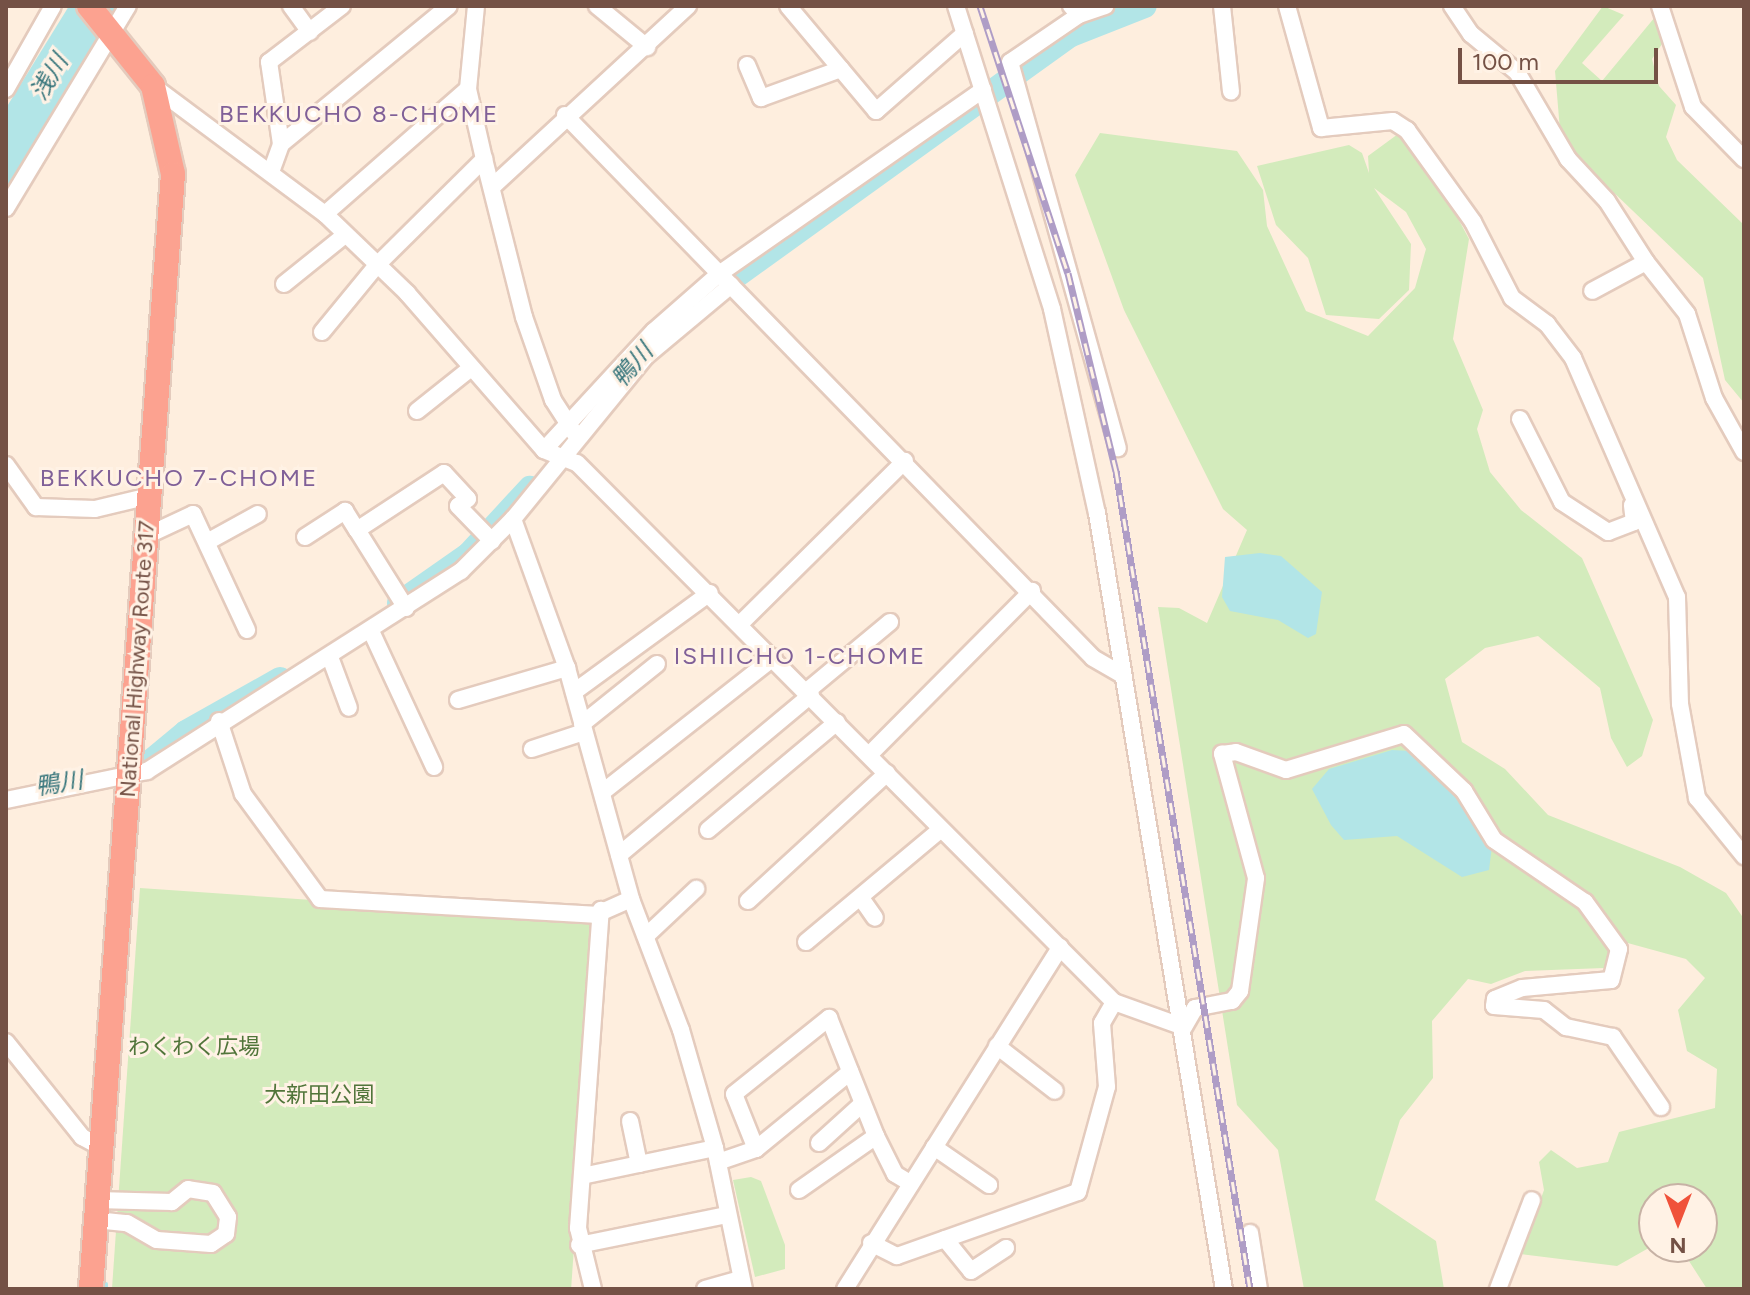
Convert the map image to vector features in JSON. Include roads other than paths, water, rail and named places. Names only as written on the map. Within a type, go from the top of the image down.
[{"type":"highway","name":"National Highway Route 317","points":[[89,6],[112,28],[153,86],[173,174],[91,1289]]},
{"type":"street","points":[[6,89],[53,6]]},
{"type":"street","points":[[6,208],[128,6]]},
{"type":"street","points":[[291,6],[310,32]]},
{"type":"street","points":[[271,172],[281,144],[269,62],[342,6]]},
{"type":"street","points":[[281,144],[449,6]]},
{"type":"street","points":[[476,6],[468,89],[484,159],[524,317],[553,400],[575,433]]},
{"type":"street","points":[[597,6],[647,47]]},
{"type":"street","points":[[492,187],[565,115],[647,47],[688,6]]},
{"type":"street","points":[[788,6],[876,111],[965,33]]},
{"type":"street","points":[[956,6],[1052,309],[1123,675],[1184,1027],[1224,1289]]},
{"type":"street","points":[[1105,6],[1075,11],[1010,62],[1118,448]]},
{"type":"street","points":[[1222,6],[1231,92]]},
{"type":"street","points":[[1287,6],[1321,128],[1393,121],[1425,150],[1512,298],[1547,324],[1573,358],[1677,597],[1691,777],[1697,798],[1744,856]]},
{"type":"street","points":[[1452,6],[1471,34],[1517,72],[1568,159],[1607,201],[1646,262],[1687,314],[1714,398],[1744,452]]},
{"type":"street","points":[[1660,6],[1693,107],[1744,159]]},
{"type":"street","points":[[747,65],[761,98],[841,69]]},
{"type":"street","points":[[153,86],[325,214],[377,265],[544,450],[567,453],[774,657],[1114,1002],[1184,1027]]},
{"type":"street","points":[[325,214],[468,89]]},
{"type":"street","points":[[544,450],[575,433],[645,357],[725,280],[983,90]]},
{"type":"street","points":[[565,115],[1032,591],[1093,658],[1123,675]]},
{"type":"street","points":[[322,332],[377,265],[484,159]]},
{"type":"street","points":[[284,284],[345,235]]},
{"type":"street","points":[[1592,291],[1646,262]]},
{"type":"street","points":[[417,411],[471,368]]},
{"type":"street","points":[[1520,419],[1562,502],[1589,521],[1608,532],[1634,522],[1631,491]]},
{"type":"street","points":[[6,800],[129,779],[219,721],[371,631],[406,608],[492,541],[567,453],[575,433]]},
{"type":"street","points":[[740,624],[905,461]]},
{"type":"street","points":[[6,465],[36,507],[95,509],[149,496]]},
{"type":"street","points":[[357,530],[444,473],[468,499],[458,506],[492,541]]},
{"type":"street","points":[[305,537],[345,511],[406,608]]},
{"type":"street","points":[[146,536],[193,514],[247,630]]},
{"type":"street","points":[[207,542],[258,514]]},
{"type":"street","points":[[513,519],[567,668],[604,791],[631,899],[646,936],[716,1155],[742,1284],[705,1289]]},
{"type":"street","points":[[870,754],[1032,591]]},
{"type":"street","points":[[574,692],[710,593]]},
{"type":"street","points":[[619,855],[890,622]]},
{"type":"street","points":[[371,631],[434,767]]},
{"type":"street","points":[[330,657],[349,708]]},
{"type":"street","points":[[604,791],[774,657]]},
{"type":"street","points":[[532,749],[583,728],[657,664]]},
{"type":"street","points":[[458,700],[567,668]]},
{"type":"street","points":[[219,721],[243,794],[320,899],[601,910],[631,899]]},
{"type":"street","points":[[708,830],[837,722]]},
{"type":"street","points":[[1184,1027],[1195,1008],[1232,1001],[1243,975],[1256,878],[1222,754],[1236,752],[1286,770],[1404,734],[1464,791],[1494,840],[1585,902],[1619,949],[1611,980],[1522,988],[1495,999],[1494,1006],[1544,1010],[1566,1027],[1613,1037],[1661,1107]]},
{"type":"street","points":[[748,901],[887,773]]},
{"type":"street","points":[[806,942],[941,829]]},
{"type":"street","points":[[646,936],[696,889]]},
{"type":"street","points":[[861,898],[875,918]]},
{"type":"street","points":[[593,1289],[579,1245],[601,910]]},
{"type":"street","points":[[845,1289],[871,1243],[1060,947]]},
{"type":"street","points":[[871,1243],[897,1256],[1078,1192],[1107,1087],[1102,1023],[1114,1002]]},
{"type":"street","points":[[756,1149],[734,1094],[829,1018],[876,1136],[895,1174],[910,1183]]},
{"type":"street","points":[[6,1042],[82,1137],[101,1147]]},
{"type":"street","points":[[997,1046],[1055,1091]]},
{"type":"street","points":[[582,1176],[639,1164],[756,1149],[850,1072]]},
{"type":"street","points":[[819,1143],[862,1104]]},
{"type":"street","points":[[630,1121],[639,1164]]},
{"type":"street","points":[[799,1190],[876,1136]]},
{"type":"street","points":[[934,1147],[989,1185]]},
{"type":"street","points":[[188,1189],[213,1193],[228,1217],[226,1234],[211,1244],[157,1240],[97,1210],[172,1202],[188,1189]]},
{"type":"street","points":[[1498,1289],[1532,1200]]},
{"type":"street","points":[[579,1245],[726,1215]]},
{"type":"street","points":[[1250,1233],[1259,1289]]},
{"type":"street","points":[[945,1239],[971,1271],[1006,1248]]},
{"type":"water","name":"浅川","points":[[69,6],[122,6],[6,196],[6,108]]},
{"type":"water","points":[[1260,553],[1281,556],[1322,592],[1316,634],[1308,638],[1278,620],[1230,611],[1222,597],[1225,557]]},
{"type":"water","points":[[1392,750],[1411,751],[1460,800],[1492,846],[1489,870],[1462,877],[1397,836],[1344,840],[1331,825],[1312,789],[1329,769]]},
{"type":"waterway","name":"鴨川","points":[[710,295],[1071,35],[1145,6]]},
{"type":"waterway","name":"鴨川","points":[[399,603],[469,554],[530,488]]},
{"type":"waterway","name":"鴨川","points":[[151,761],[186,732],[280,679]]},
{"type":"waterway","points":[[106,1284],[106,1289]]},
{"type":"railway","points":[[980,6],[1068,273],[1116,471],[1250,1289]]},
{"type":"district","name":"BEKKUCHO 8-CHOME","points":[[359,114]]},
{"type":"district","name":"BEKKUCHO 7-CHOME","points":[[179,478]]},
{"type":"district","name":"ISHIICHO 1-CHOME","points":[[800,656]]},
{"type":"park label","name":"わくわく広場","points":[[194,1047]]},
{"type":"park label","name":"大新田公園","points":[[319,1095]]}]
